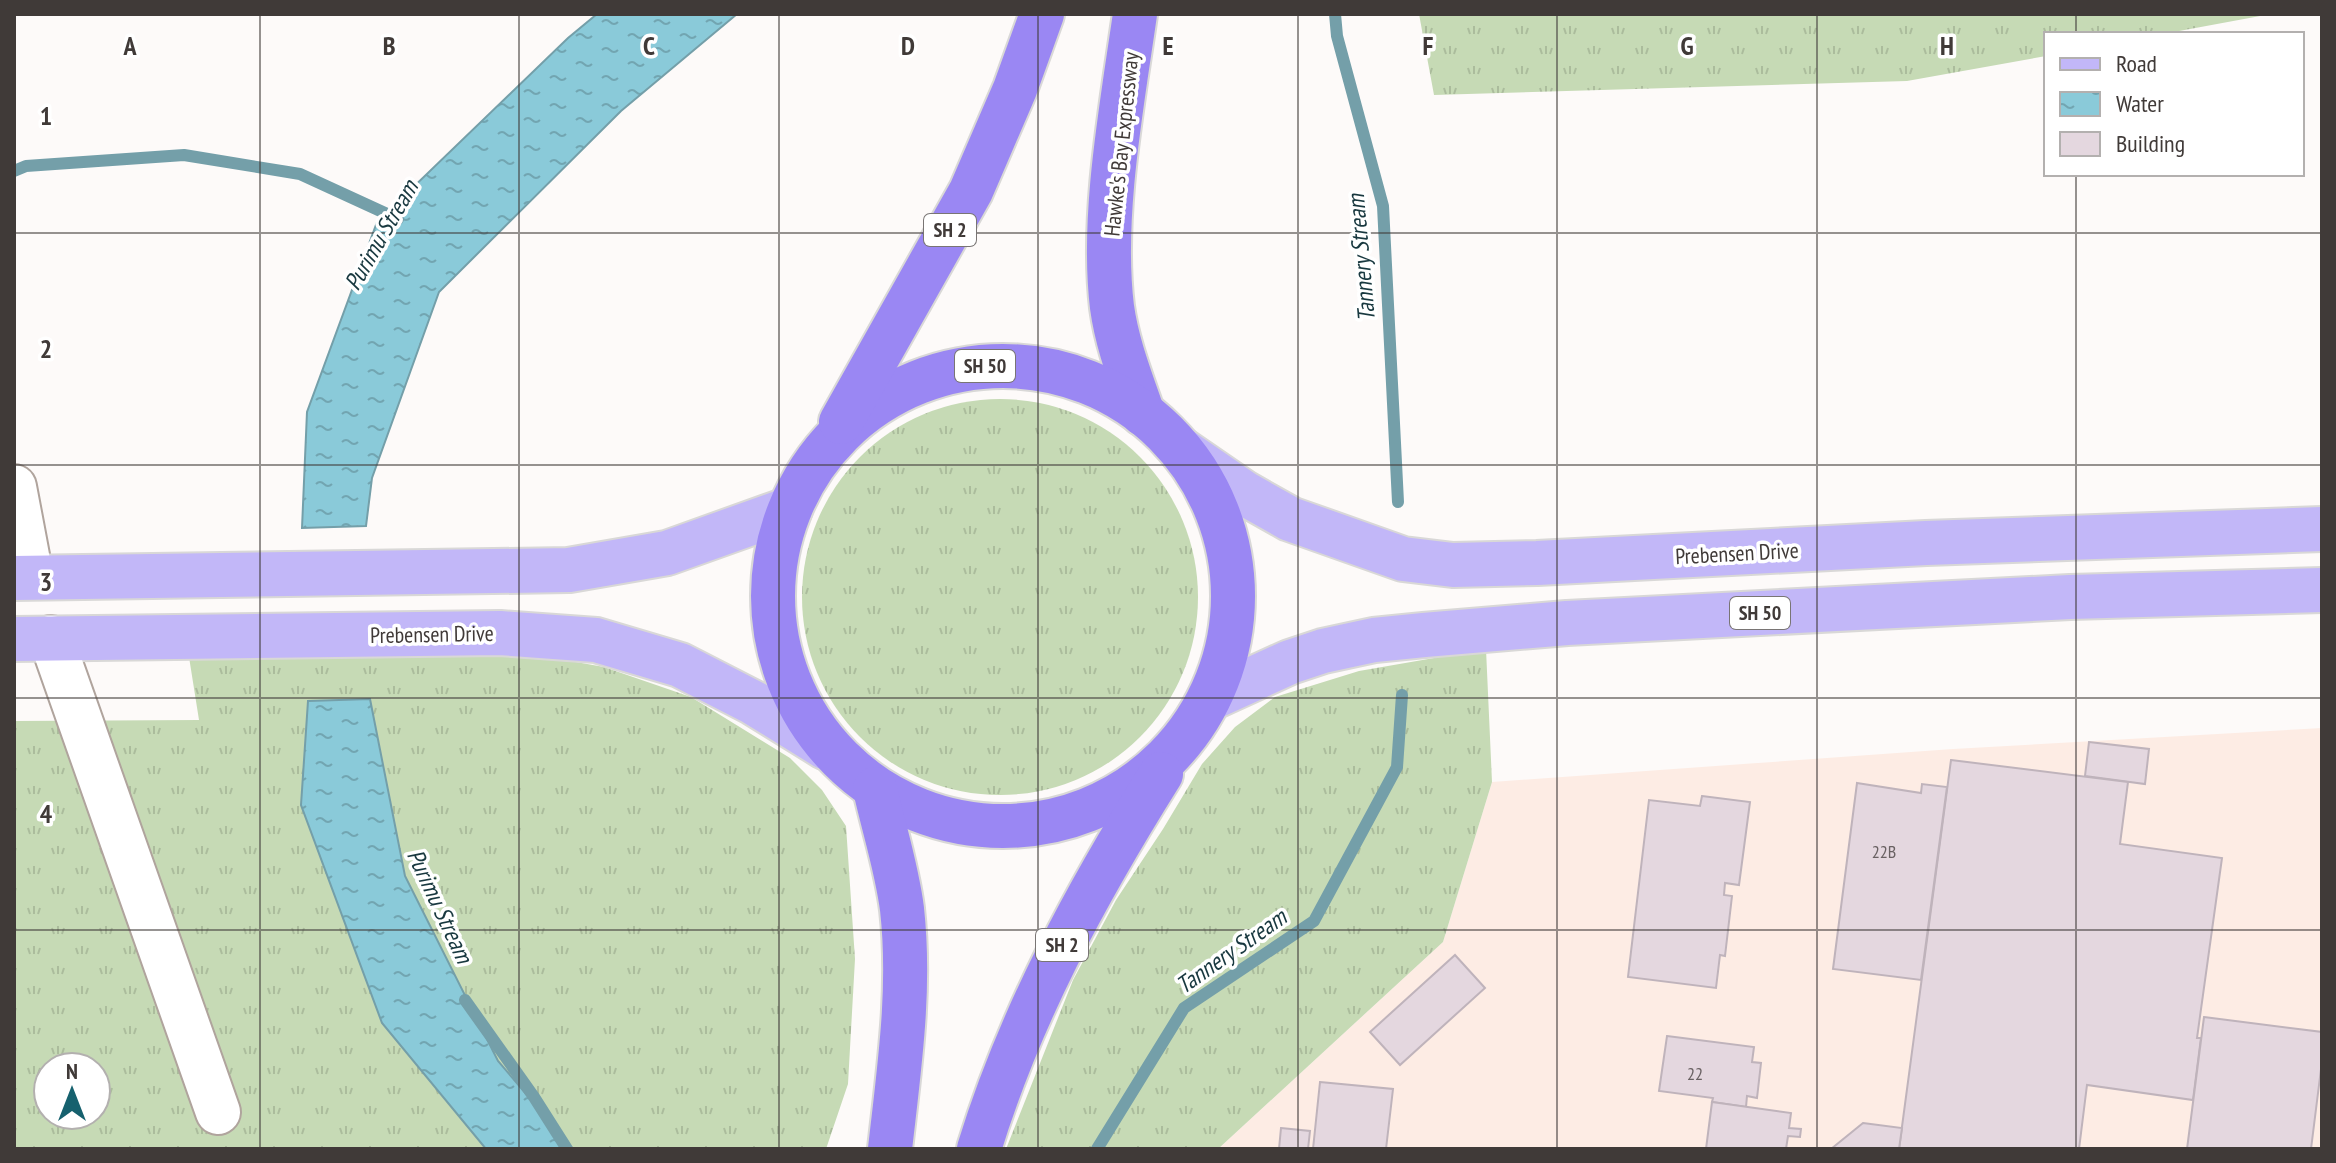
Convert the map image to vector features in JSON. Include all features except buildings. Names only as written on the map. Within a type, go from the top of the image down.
[{"type":"highway","name":"SH 2","points":[[875,789],[825,747],[789,675],[771,607],[782,531],[813,465],[834,434],[971,191],[1015,89],[1042,14]]},
{"type":"highway","name":"Hawke's Bay Expressway","points":[[1135,14],[1110,213],[1110,264],[1113,309],[1125,360],[1143,414]]},
{"type":"highway","name":"SH 50","points":[[834,434],[907,386],[947,372],[983,366],[1013,366],[1079,378],[1104,388],[1143,414]]},
{"type":"highway","name":"SH 2","points":[[979,1149],[1014,1050],[1077,915],[1120,839],[1209,699],[1230,633],[1233,584],[1229,555],[1216,508],[1203,480],[1180,449],[1143,414]]},
{"type":"highway","points":[[875,789],[930,815],[964,823],[1030,824],[1062,819],[1123,793],[1173,755]]},
{"type":"highway","points":[[875,789],[896,874],[905,952],[905,1004],[890,1149]]},
{"type":"main road","name":"Prebensen Drive","points":[[1180,449],[1244,493],[1290,519],[1403,559],[1453,565],[1926,543],[2322,529]]},
{"type":"main road","points":[[23,578],[569,570],[667,553],[790,509]]},
{"type":"main road","name":"SH 50","points":[[1209,699],[1290,662],[1323,651],[1374,640],[1424,635],[1567,623],[2070,597],[2322,590]]},
{"type":"main road","name":"Prebensen Drive","points":[[32,639],[500,633],[596,640],[680,665],[825,747]]},
{"type":"lane","points":[[14,487],[23,578]]},
{"type":"lane","points":[[32,639],[218,1112]]},
{"type":"shaded area","points":[[2322,728],[2322,1149],[1218,1149],[1443,942],[1492,782],[1953,749]]},
{"type":"green space","points":[[1419,14],[2271,14],[2174,32],[2044,32],[2044,56],[1907,81],[1434,95]]},
{"type":"green space","points":[[981,399],[1019,399],[1058,407],[1094,422],[1126,444],[1153,471],[1175,503],[1190,539],[1198,578],[1195,636],[1175,691],[1153,723],[1126,750],[1094,772],[1058,787],[1019,795],[981,795],[942,787],[906,772],[874,750],[847,723],[825,691],[810,655],[802,616],[802,578],[810,539],[825,503],[847,471],[874,444],[906,422],[942,407]]},
{"type":"green space","points":[[1486,649],[1492,782],[1443,942],[1218,1149],[1006,1149],[1073,980],[1116,900],[1202,764],[1235,727],[1275,697],[1359,671]]},
{"type":"green space","points":[[520,652],[604,667],[691,697],[790,758],[822,790],[846,826],[855,959],[848,1084],[826,1149],[14,1149],[14,721],[199,720],[189,657]]},
{"type":"water","points":[[597,14],[737,14],[621,111],[439,292],[372,478],[366,526],[302,528],[307,412],[377,222],[568,38]]},
{"type":"water","points":[[370,699],[405,876],[498,1061],[573,1149],[486,1149],[382,1023],[301,805],[308,701]]},
{"type":"waterway","name":"Tannery Stream","points":[[1335,14],[1337,36],[1383,206],[1398,502]]},
{"type":"waterway","points":[[14,171],[26,166],[184,155],[300,174],[398,219]]},
{"type":"waterway","name":"Tannery Stream","points":[[1097,1149],[1184,1008],[1314,921],[1397,767],[1402,695]]},
{"type":"waterway","name":"Purimu Stream","points":[[465,1000],[567,1149]]}]
